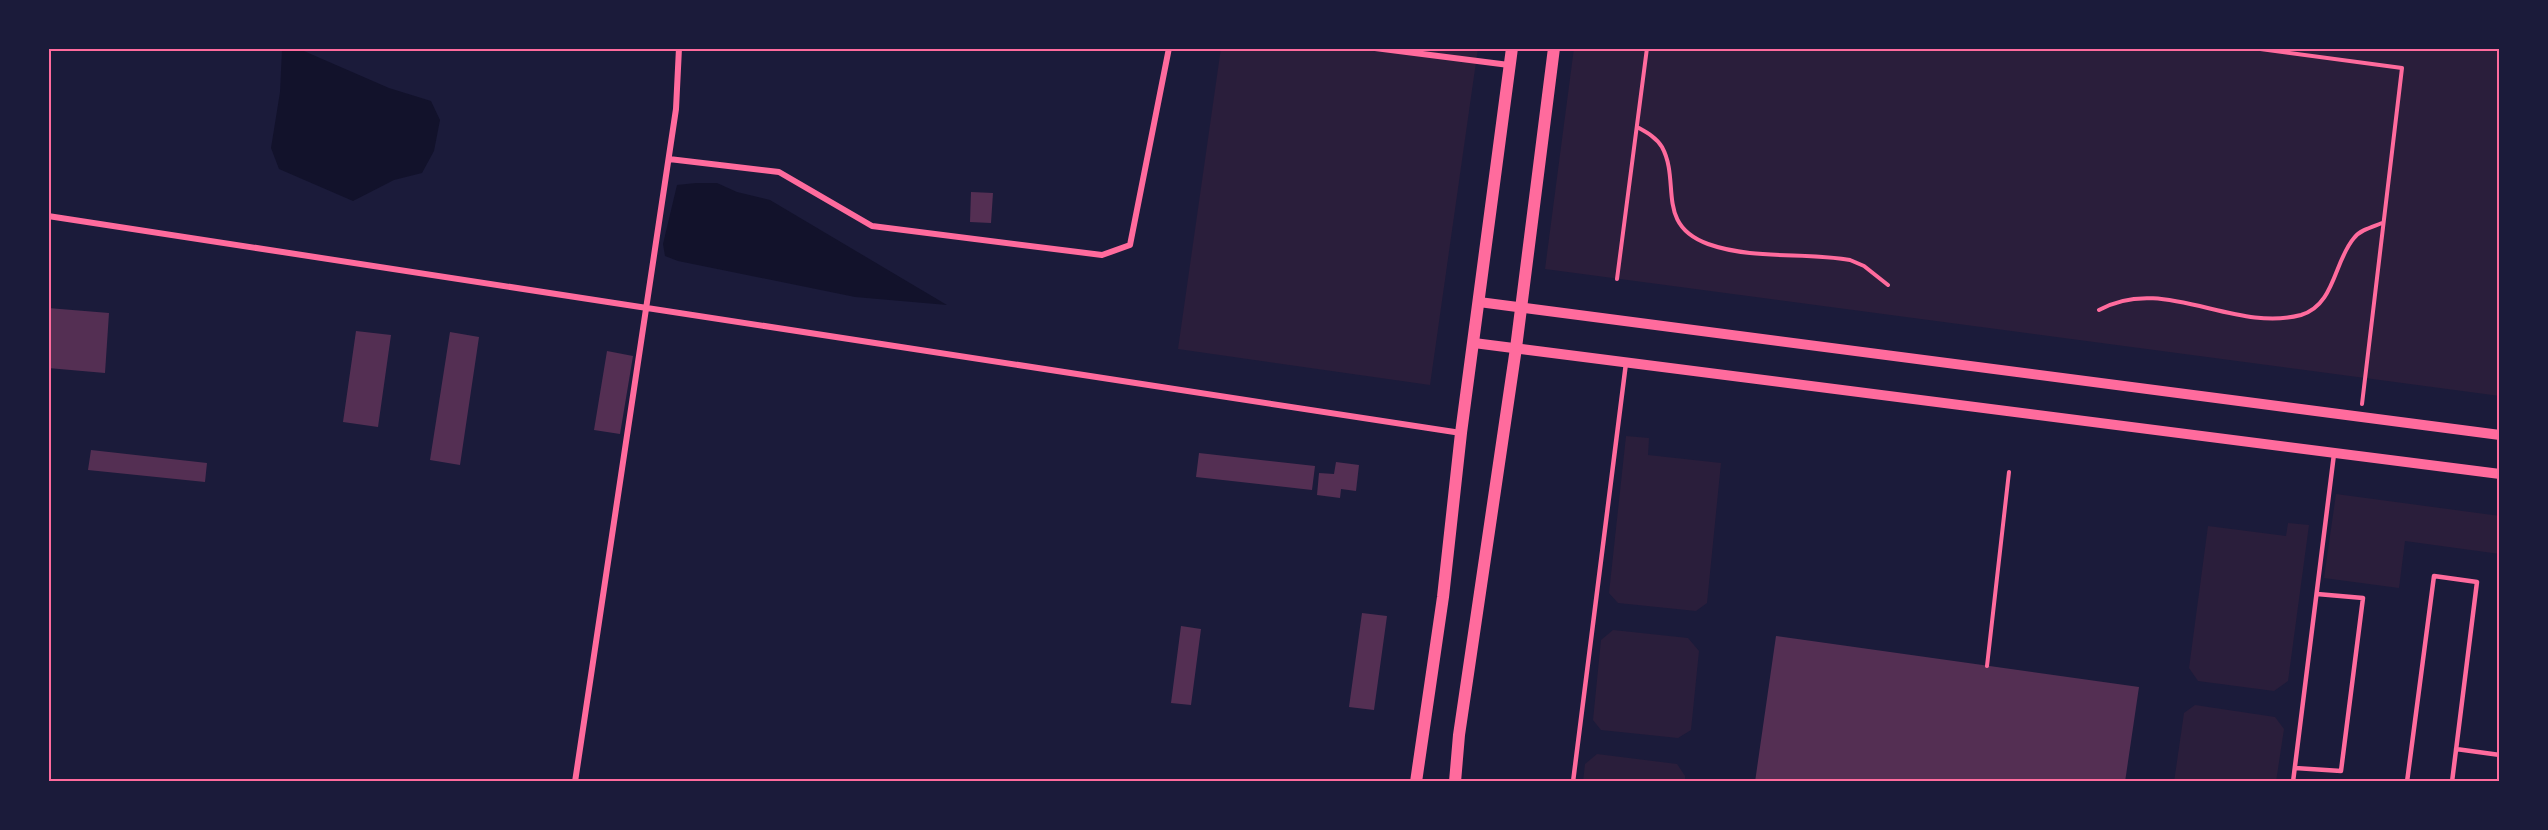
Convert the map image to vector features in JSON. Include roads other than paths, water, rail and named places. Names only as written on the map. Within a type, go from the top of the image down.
[{"type":"main road","points":[[1416,782],[1443,597],[1461,433],[1512,48]]},
{"type":"main road","points":[[1455,782],[1459,735],[1516,348],[1554,48]]},
{"type":"street","points":[[574,782],[669,159],[676,108],[679,48]]},
{"type":"street","points":[[669,159],[779,172],[872,226],[1102,255],[1130,245],[1169,48]]},
{"type":"street","points":[[1375,48],[1510,65]]},
{"type":"street","points":[[48,216],[1461,433]]},
{"type":"street","points":[[1479,302],[2500,435]]},
{"type":"street","points":[[1474,343],[2500,474]]},
{"type":"lane","points":[[1573,782],[1626,363]]},
{"type":"lane","points":[[2293,782],[2334,453]]},
{"type":"lane","points":[[2407,782],[2434,576],[2477,582],[2452,782]]},
{"type":"lane","points":[[2295,768],[2341,771],[2343,760],[2363,598],[2317,594]]},
{"type":"lane","points":[[2456,749],[2500,755]]}]
